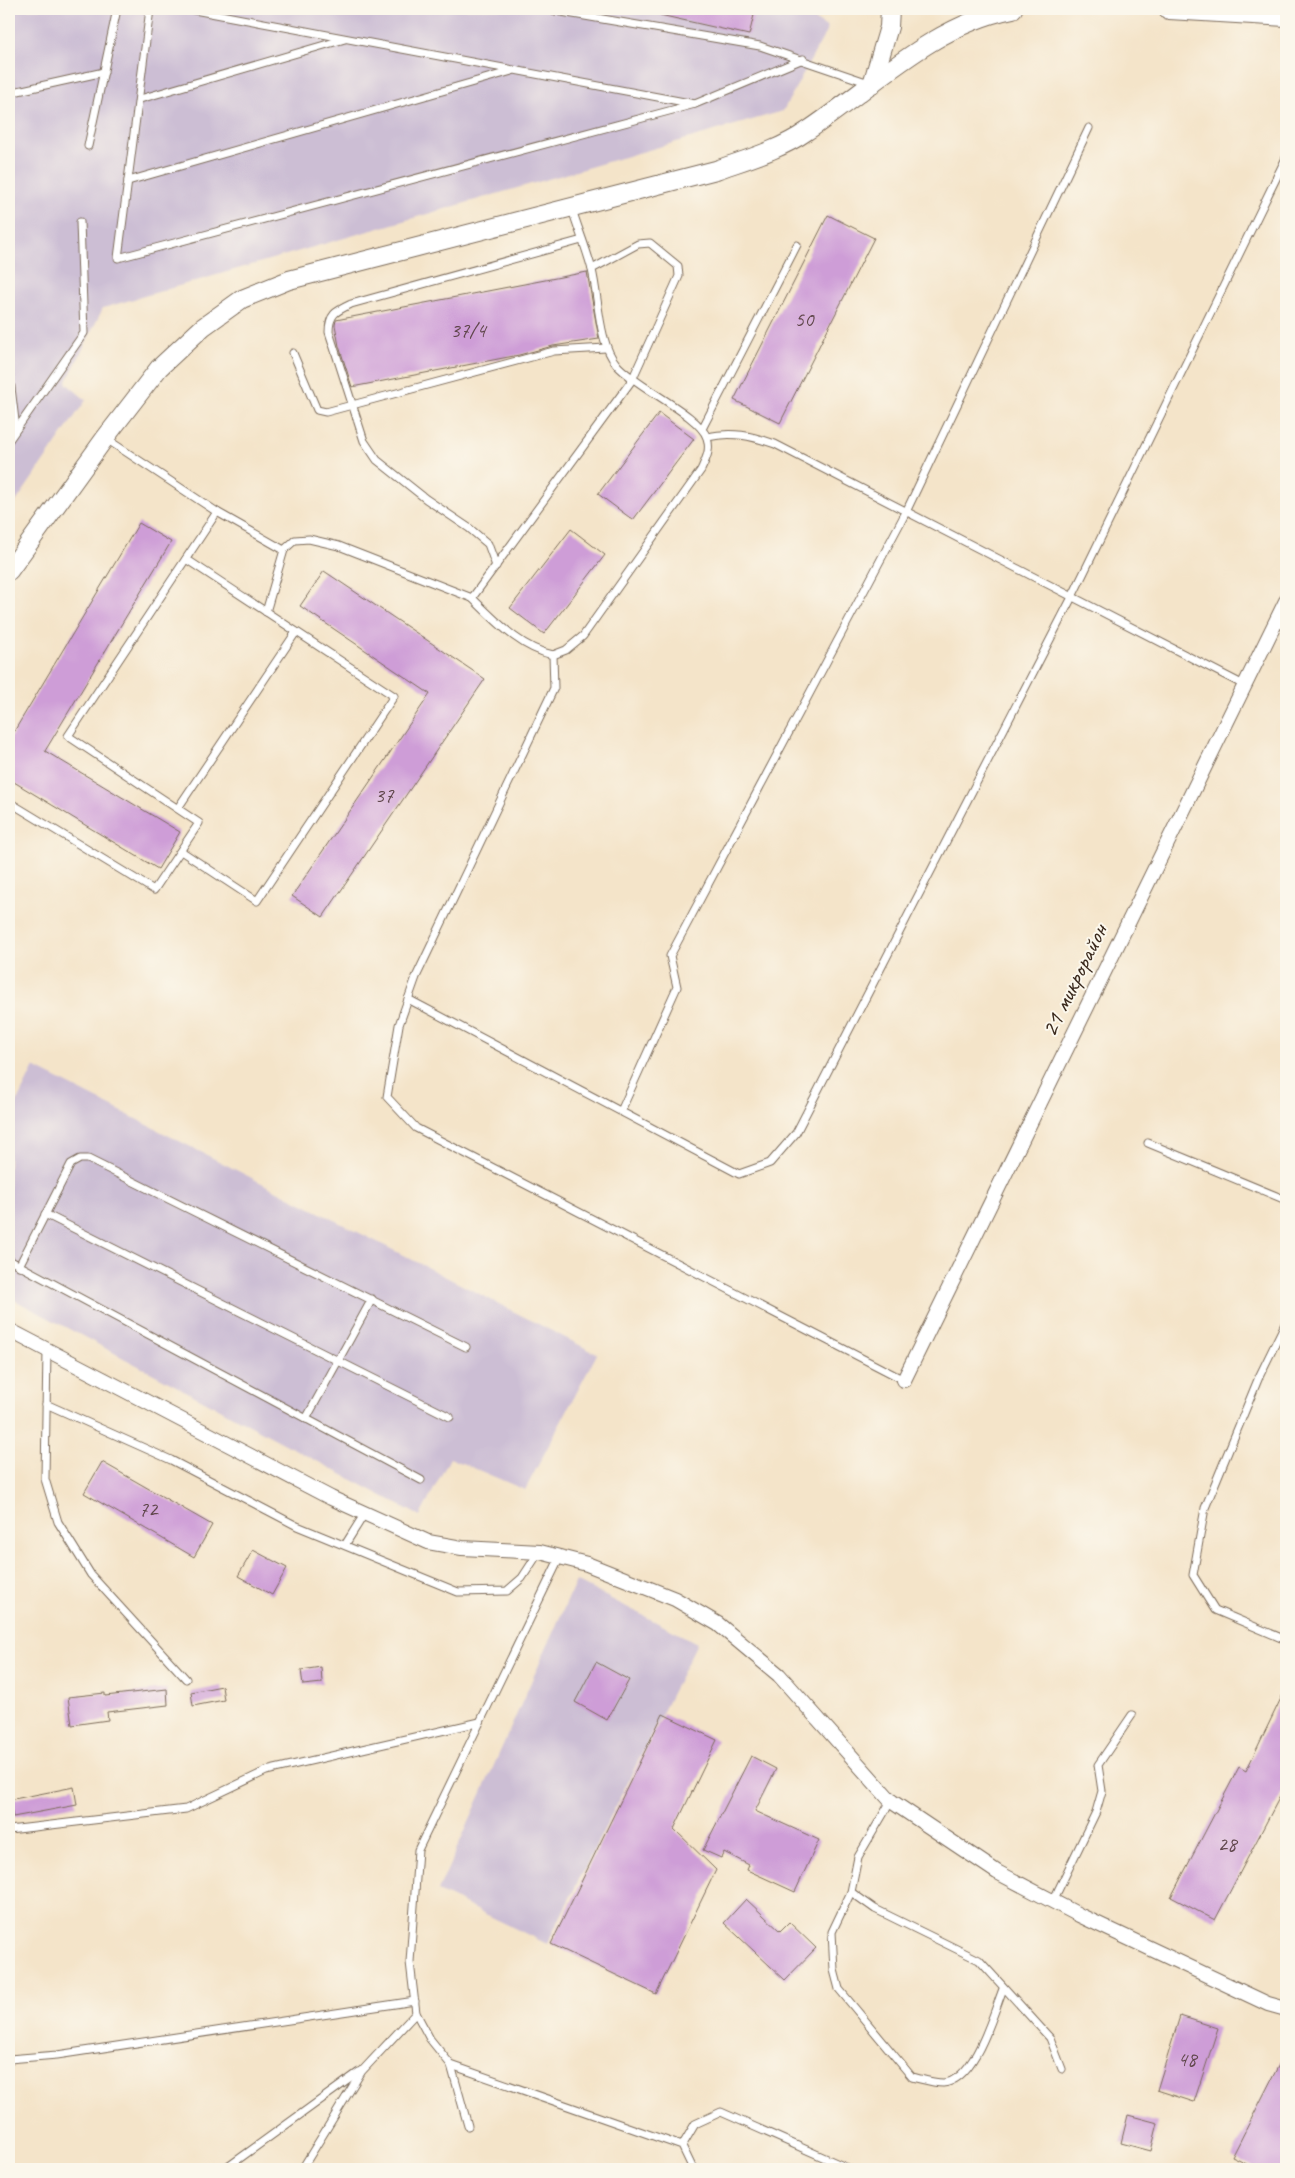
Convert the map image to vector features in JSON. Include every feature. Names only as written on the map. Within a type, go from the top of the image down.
[{"type":"main road","points":[[1168,9],[1286,16]]},
{"type":"street","points":[[872,84],[889,27],[890,9]]},
{"type":"street","points":[[9,570],[105,438],[159,368],[203,327],[242,299],[289,280],[572,209],[716,170],[764,154],[806,132],[903,60],[937,38],[970,22],[1013,9]]},
{"type":"street","name":"21 микрорайон","points":[[904,1380],[1286,601]]},
{"type":"street","points":[[9,1330],[331,1498],[428,1542],[462,1548],[540,1552],[587,1564],[675,1599],[718,1624],[779,1675],[891,1801],[998,1872],[1053,1901],[1268,2004],[1286,2009]]},
{"type":"lane","points":[[88,146],[117,9]]},
{"type":"lane","points":[[150,9],[118,258],[695,104],[803,59]]},
{"type":"lane","points":[[189,9],[695,104]]},
{"type":"lane","points":[[544,9],[760,46],[803,59],[872,84]]},
{"type":"lane","points":[[140,98],[348,39]]},
{"type":"lane","points":[[128,181],[515,70]]},
{"type":"lane","points":[[9,93],[104,72]]},
{"type":"lane","points":[[621,1111],[677,987],[670,956],[906,512],[1089,128]]},
{"type":"lane","points":[[408,999],[739,1174],[770,1163],[796,1133],[1072,597],[1286,158]]},
{"type":"lane","points":[[266,612],[284,550],[295,540],[309,539],[339,546],[472,598],[519,640],[544,653],[554,655],[566,650],[583,636],[701,470],[709,454],[707,437],[698,424],[632,380],[616,364],[606,348],[592,268],[572,209]]},
{"type":"lane","points":[[9,440],[84,333],[80,222]]},
{"type":"lane","points":[[496,566],[488,544],[469,528],[426,499],[377,460],[364,441],[329,332],[329,320],[335,311],[351,304],[582,240]]},
{"type":"lane","points":[[472,598],[632,380],[679,276],[678,266],[650,243],[638,244],[592,268]]},
{"type":"lane","points":[[702,429],[797,245]]},
{"type":"lane","points":[[293,353],[316,410],[326,412],[554,351],[606,348]]},
{"type":"lane","points":[[9,371],[16,429]]},
{"type":"lane","points":[[707,437],[732,434],[752,436],[775,444],[1244,685]]},
{"type":"lane","points":[[105,438],[217,512],[284,550]]},
{"type":"lane","points":[[9,802],[154,890],[200,822],[68,736],[217,512]]},
{"type":"lane","points":[[181,851],[257,901],[394,696],[186,559]]},
{"type":"lane","points":[[178,808],[296,632]]},
{"type":"lane","points":[[554,655],[554,688],[416,977],[399,1025],[387,1097],[416,1128],[904,1380]]},
{"type":"lane","points":[[1148,1143],[1286,1200]]},
{"type":"lane","points":[[19,1266],[71,1164],[80,1159],[88,1159],[466,1347]]},
{"type":"lane","points":[[45,1214],[450,1416]]},
{"type":"lane","points":[[9,1260],[421,1480]]},
{"type":"lane","points":[[306,1419],[372,1299]]},
{"type":"lane","points":[[1286,1322],[1259,1378],[1205,1508],[1193,1575],[1215,1610],[1286,1640]]},
{"type":"lane","points":[[47,1350],[45,1479],[58,1522],[90,1576],[186,1679]]},
{"type":"lane","points":[[46,1404],[171,1460],[297,1526],[458,1592],[506,1591],[522,1578],[540,1552]]},
{"type":"lane","points":[[346,1545],[365,1513]]},
{"type":"lane","points":[[468,2126],[452,2065],[430,2039],[416,2013],[410,1962],[418,1850],[560,1557]]},
{"type":"lane","points":[[1053,1901],[1096,1812],[1102,1791],[1098,1765],[1132,1715]]},
{"type":"lane","points":[[9,1830],[186,1810],[266,1771],[480,1722]]},
{"type":"lane","points":[[891,1801],[858,1857],[851,1892],[832,1932],[834,1970],[839,1989],[912,2077],[943,2083],[959,2078],[978,2052],[1003,1989]]},
{"type":"lane","points":[[851,1892],[875,1908],[979,1960],[1003,1989],[1050,2038],[1062,2069]]},
{"type":"lane","points":[[9,2059],[57,2055],[415,2001]]},
{"type":"lane","points":[[225,2169],[362,2071],[416,2013]]},
{"type":"lane","points":[[452,2065],[682,2146],[693,2169]]},
{"type":"lane","points":[[302,2169],[362,2071]]},
{"type":"lane","points":[[682,2146],[695,2124],[721,2112],[850,2169]]},
{"type":"shaded area","points":[[9,9],[799,9],[828,28],[783,111],[103,308],[66,383],[86,400],[9,512]]},
{"type":"shaded area","points":[[34,1067],[597,1354],[525,1490],[450,1458],[420,1516],[9,1297],[9,1118]]},
{"type":"shaded area","points":[[576,1581],[697,1643],[547,1944],[438,1891]]},
{"type":"building","points":[[660,9],[728,9],[754,15],[749,35],[660,15]]},
{"type":"building","points":[[828,215],[874,238],[780,423],[734,400]]},
{"type":"building","points":[[587,272],[599,339],[553,346],[519,355],[352,387],[339,346],[335,325],[336,320]]},
{"type":"building","points":[[659,413],[694,439],[633,520],[598,494]]},
{"type":"building","points":[[139,523],[171,542],[45,751],[180,832],[158,869],[9,779],[9,740]]},
{"type":"building","points":[[571,529],[605,555],[544,634],[510,608]]},
{"type":"building","points":[[324,571],[485,679],[323,917],[292,896],[430,694],[300,606]]},
{"type":"building","points":[[102,1462],[212,1525],[194,1557],[84,1493]]},
{"type":"building","points":[[253,1550],[287,1568],[272,1595],[238,1576]]},
{"type":"building","points":[[596,1662],[629,1680],[607,1720],[575,1702]]},
{"type":"building","points":[[321,1667],[322,1683],[303,1685],[301,1670]]},
{"type":"building","points":[[222,1686],[224,1700],[193,1706],[191,1692]]},
{"type":"building","points":[[1286,1688],[1286,1785],[1215,1920],[1171,1897],[1239,1767],[1246,1771]]},
{"type":"building","points":[[167,1689],[168,1705],[107,1712],[108,1720],[72,1725],[68,1697],[105,1693],[105,1696]]},
{"type":"building","points":[[663,1714],[717,1740],[674,1829],[716,1870],[656,1994],[551,1944]]},
{"type":"building","points":[[751,1756],[776,1769],[755,1811],[819,1840],[795,1892],[747,1870],[749,1865],[724,1852],[721,1858],[703,1850]]},
{"type":"building","points":[[74,1787],[77,1805],[13,1817],[9,1800]]},
{"type":"building","points":[[746,1899],[780,1931],[789,1922],[816,1948],[785,1980],[724,1923]]},
{"type":"building","points":[[1180,2016],[1218,2028],[1194,2102],[1157,2090]]},
{"type":"building","points":[[1286,2051],[1286,2169],[1257,2169],[1232,2157]]},
{"type":"building","points":[[1128,2115],[1158,2123],[1151,2151],[1121,2143]]}]
